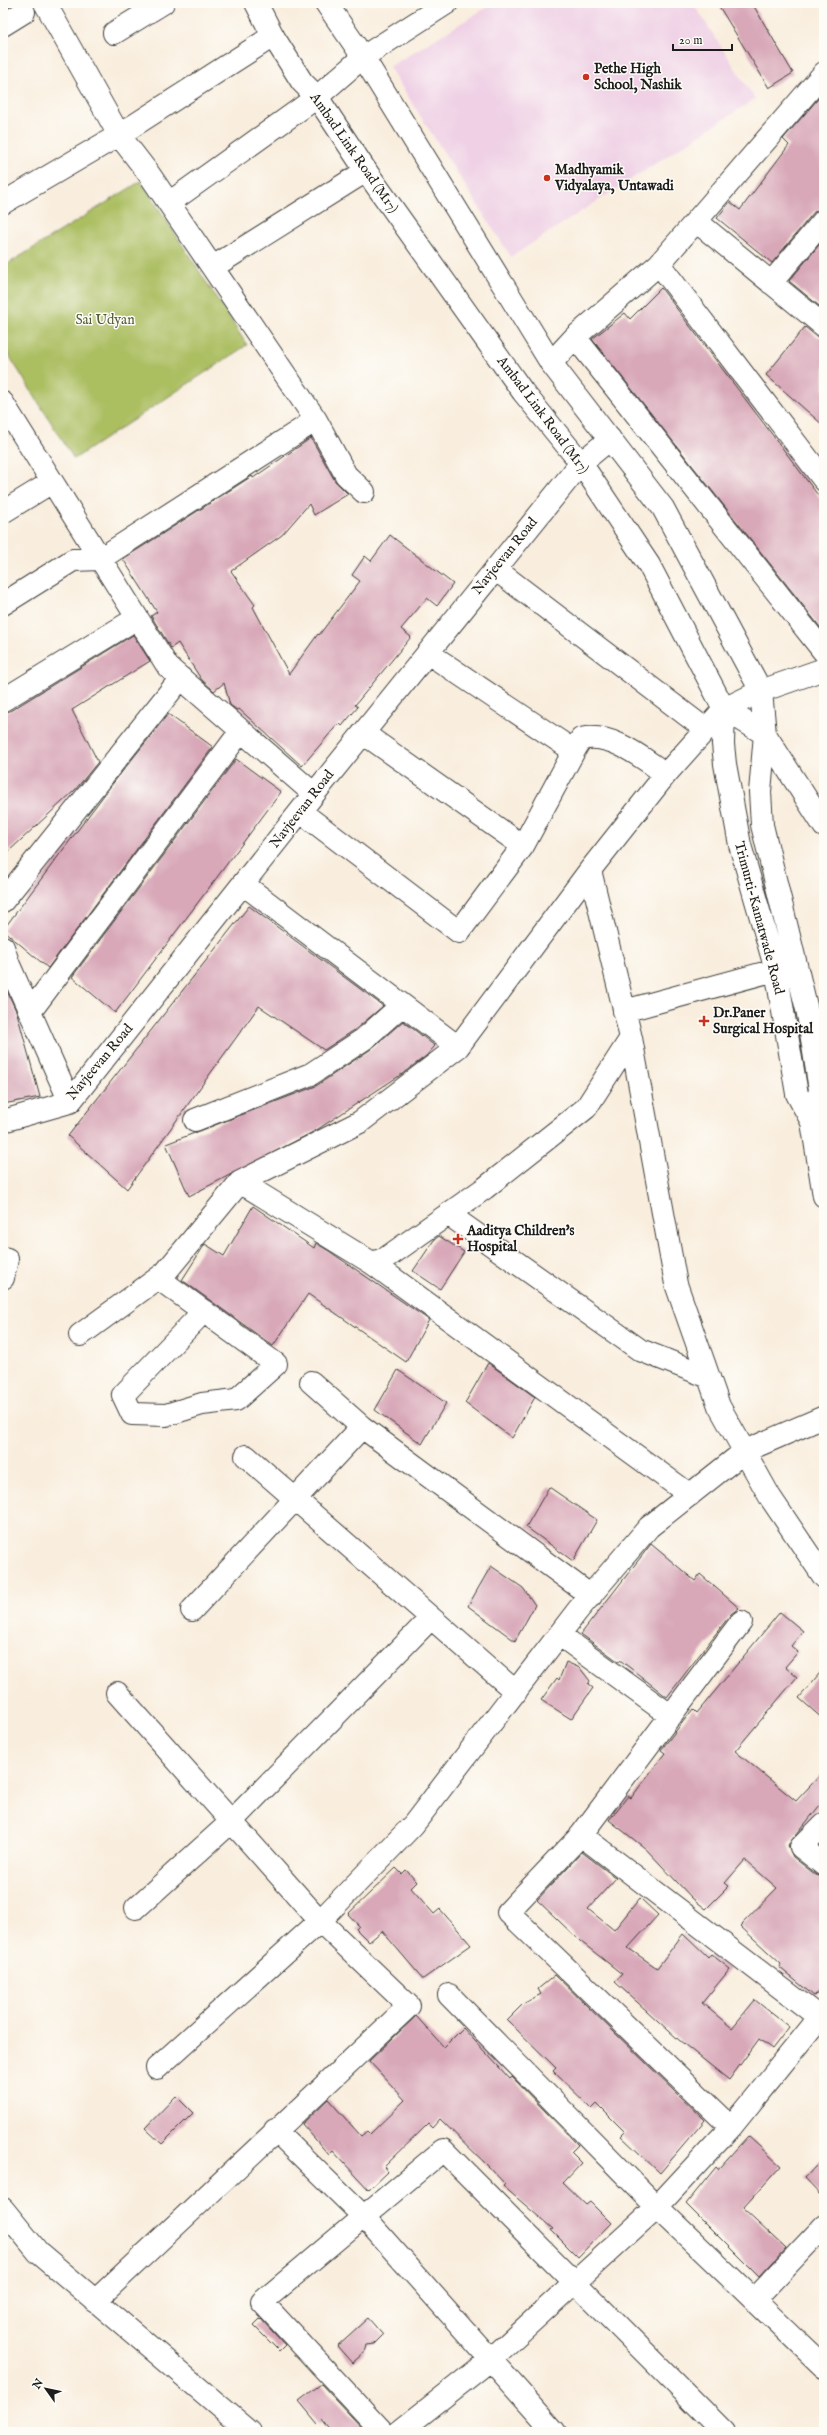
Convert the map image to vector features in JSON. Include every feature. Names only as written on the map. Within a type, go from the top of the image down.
[{"type":"street","points":[[45,3],[119,135],[169,203],[316,420],[346,475],[364,492]]},
{"type":"street","points":[[114,33],[163,3]]},
{"type":"street","name":"Ambad Link Road (M17)","points":[[256,3],[273,36],[302,82],[317,97],[366,171],[523,392],[581,463],[649,565],[724,709]]},
{"type":"street","points":[[326,3],[363,57],[550,363],[663,508],[761,691]]},
{"type":"street","points":[[169,203],[317,97],[363,57],[447,3]]},
{"type":"street","points":[[3,25],[24,12]]},
{"type":"street","points":[[3,203],[119,135],[273,36]]},
{"type":"street","points":[[550,363],[575,337],[659,264],[824,73]]},
{"type":"street","points":[[213,267],[366,171]]},
{"type":"street","points":[[771,283],[824,220]]},
{"type":"street","points":[[696,221],[824,326]]},
{"type":"street","points":[[659,264],[824,480]]},
{"type":"street","points":[[575,337],[824,652]]},
{"type":"street","points":[[3,403],[168,667],[314,794]]},
{"type":"street","points":[[3,604],[72,560],[100,559],[316,420]]},
{"type":"street","name":"Navjeevan Road","points":[[3,1121],[70,1102],[314,794],[581,463],[610,439]]},
{"type":"street","points":[[3,512],[52,482]]},
{"type":"street","points":[[495,569],[705,728]]},
{"type":"street","points":[[3,700],[137,618]]},
{"type":"street","points":[[428,653],[574,751]]},
{"type":"street","points":[[80,1335],[164,1273],[240,1182],[360,1122],[458,1047],[590,870],[666,774],[705,728],[724,709],[761,691],[824,669]]},
{"type":"street","points":[[3,901],[181,678]]},
{"type":"street","name":"Trimurti-Kamatwade Road","points":[[761,691],[765,734],[760,792],[762,825],[808,1014],[820,1090],[818,1122],[824,1196]]},
{"type":"street","points":[[724,709],[765,734],[824,826]]},
{"type":"street","name":"Trimurti-Kamatwade Road","points":[[724,709],[723,744],[736,824],[746,870],[776,970],[797,1094],[818,1122]]},
{"type":"street","points":[[30,1012],[241,731]]},
{"type":"street","points":[[363,733],[523,846]]},
{"type":"street","points":[[301,812],[459,932],[523,846],[574,751],[582,739],[592,736],[614,742],[666,774]]},
{"type":"street","points":[[590,870],[631,1038],[676,1284],[719,1406],[770,1497],[824,1577]]},
{"type":"street","points":[[243,884],[458,1047]]},
{"type":"street","points":[[3,946],[30,1012],[70,1102]]},
{"type":"street","points":[[624,1011],[797,964]]},
{"type":"street","points":[[195,1120],[311,1074],[364,1039],[402,1005]]},
{"type":"street","points":[[372,1263],[386,1258],[485,1188],[586,1108],[631,1038]]},
{"type":"street","points":[[240,1182],[372,1263],[690,1495]]},
{"type":"street","points":[[448,1214],[640,1350],[709,1377]]},
{"type":"street","points":[[3,1258],[7,1259],[3,1278]]},
{"type":"street","points":[[158,1278],[276,1364],[236,1400],[202,1404],[166,1415],[132,1414],[123,1395],[204,1312]]},
{"type":"street","points":[[310,1382],[362,1426],[591,1596]]},
{"type":"street","points":[[157,2068],[320,1921],[413,1825],[560,1635],[649,1527],[745,1452],[824,1417]]},
{"type":"street","points":[[192,1610],[362,1426]]},
{"type":"street","points":[[246,1456],[516,1692]]},
{"type":"street","points":[[136,1908],[231,1822],[431,1618]]},
{"type":"street","points":[[730,2127],[508,1912],[580,1835],[742,1622]]},
{"type":"street","points":[[560,1635],[670,1716]]},
{"type":"street","points":[[95,2301],[148,2249],[409,2006],[320,1921],[117,1693]]},
{"type":"street","points":[[824,1824],[801,1847],[824,1866]]},
{"type":"street","points":[[399,2432],[490,2360],[657,2207],[730,2127],[823,2017],[580,1835]]},
{"type":"street","points":[[449,1995],[657,2207],[824,2366]]},
{"type":"street","points":[[275,2130],[363,2216],[555,2432]]},
{"type":"street","points":[[383,2432],[262,2302],[443,2150],[574,2284],[724,2432]]},
{"type":"street","points":[[3,2209],[38,2252],[250,2432]]},
{"type":"street","points":[[754,2300],[824,2226]]},
{"type":"shaded area","name":"Madhyamik Vidyalaya, Untawadi","points":[[494,3],[693,3],[755,99],[511,257],[389,67]]},
{"type":"green space","name":"Sai Udyan","points":[[141,181],[247,345],[74,459],[3,346],[3,267]]},
{"type":"building","points":[[717,3],[752,3],[793,73],[769,88]]},
{"type":"building","points":[[824,92],[824,208],[814,212],[772,263],[717,218],[730,202],[740,210],[789,145],[783,139]]},
{"type":"building","points":[[824,239],[824,310],[789,281]]},
{"type":"building","points":[[661,288],[824,503],[824,632],[592,339],[625,313],[630,319]]},
{"type":"building","points":[[805,327],[816,336],[824,338],[824,426],[766,375]]},
{"type":"building","points":[[311,438],[335,481],[348,494],[314,515],[309,504],[282,535],[231,571],[255,605],[253,607],[289,674],[318,634],[319,635],[360,581],[352,575],[365,556],[371,561],[390,535],[453,584],[437,606],[427,598],[401,629],[411,637],[355,705],[358,707],[342,726],[339,723],[302,766],[239,709],[237,710],[230,705],[224,683],[214,691],[201,679],[178,643],[171,648],[151,616],[157,612],[123,559],[252,476],[253,478]]},
{"type":"building","points":[[133,635],[150,661],[72,710],[98,762],[75,790],[9,851],[3,840],[3,712],[10,711]]},
{"type":"building","points":[[168,714],[213,747],[48,968],[3,930],[110,787]]},
{"type":"building","points":[[236,759],[281,792],[115,1013],[72,977]]},
{"type":"building","points":[[249,906],[383,1006],[356,1029],[324,1050],[259,1006],[127,1189],[68,1136]]},
{"type":"building","points":[[3,982],[17,1013],[40,1097],[3,1104]]},
{"type":"building","points":[[403,1021],[435,1046],[426,1056],[402,1074],[315,1131],[189,1196],[166,1144],[316,1086],[371,1049]]},
{"type":"building","points":[[253,1206],[314,1248],[316,1243],[329,1251],[429,1320],[406,1362],[308,1294],[273,1346],[182,1280],[205,1244],[224,1256]]},
{"type":"building","points":[[439,1236],[464,1252],[440,1289],[413,1271],[434,1240]]},
{"type":"building","points":[[488,1363],[535,1397],[512,1438],[465,1403]]},
{"type":"building","points":[[398,1370],[446,1403],[422,1444],[375,1410]]},
{"type":"building","points":[[549,1487],[597,1520],[573,1561],[526,1527]]},
{"type":"building","points":[[651,1544],[695,1581],[700,1574],[739,1608],[731,1614],[667,1697],[620,1660],[619,1662],[581,1634]]},
{"type":"building","points":[[491,1566],[523,1588],[535,1605],[515,1641],[468,1606]]},
{"type":"building","points":[[780,1612],[803,1631],[791,1646],[798,1652],[785,1667],[797,1677],[735,1751],[796,1801],[824,1771],[824,1800],[788,1845],[793,1857],[816,1875],[824,1877],[824,1985],[814,1996],[779,1967],[781,1964],[740,1926],[777,1888],[745,1860],[725,1883],[729,1886],[706,1909],[692,1898],[646,1849],[609,1820],[628,1796],[631,1798],[665,1753],[661,1750],[693,1709],[697,1713]]},
{"type":"building","points":[[566,1662],[580,1668],[590,1681],[588,1684],[593,1688],[571,1719],[541,1700],[557,1678],[559,1680]]},
{"type":"building","points":[[824,1668],[824,1720],[799,1698]]},
{"type":"building","points":[[582,1852],[616,1878],[588,1909],[614,1930],[640,1898],[658,1915],[628,1948],[657,1968],[683,1934],[708,1958],[711,1954],[730,1969],[702,2003],[732,2028],[755,2000],[789,2027],[772,2049],[759,2039],[729,2080],[679,2040],[615,1982],[622,1974],[580,1941],[537,1900]]},
{"type":"building","points":[[396,1868],[402,1874],[406,1870],[417,1882],[411,1888],[434,1914],[440,1909],[471,1945],[423,1979],[382,1931],[369,1942],[356,1929],[359,1926],[348,1914]]},
{"type":"building","points":[[555,1975],[705,2120],[660,2173],[621,2136],[625,2132],[597,2104],[592,2109],[553,2071],[556,2068],[507,2020],[523,2004],[541,1994],[538,1989]]},
{"type":"building","points":[[416,2016],[444,2047],[463,2028],[510,2079],[512,2077],[578,2145],[571,2152],[582,2163],[563,2183],[586,2205],[590,2202],[611,2223],[578,2257],[551,2230],[553,2229],[503,2186],[505,2184],[440,2119],[432,2128],[428,2124],[384,2167],[388,2172],[369,2190],[333,2151],[329,2155],[302,2124],[328,2099],[361,2136],[367,2131],[370,2134],[405,2100],[369,2061]]},
{"type":"building","points":[[176,2096],[193,2113],[162,2144],[145,2128]]},
{"type":"building","points":[[748,2136],[781,2166],[743,2208],[786,2248],[759,2277],[686,2204],[716,2167],[718,2169]]},
{"type":"building","points":[[824,2157],[824,2198],[805,2178]]},
{"type":"building","points":[[368,2318],[383,2335],[374,2344],[366,2345],[364,2353],[352,2363],[337,2346]]},
{"type":"building","points":[[261,2319],[285,2345],[279,2351],[254,2326]]},
{"type":"building","points":[[321,2384],[366,2432],[331,2432],[322,2420],[318,2424],[299,2401]]},
{"type":"place","name":"Pethe High School, Nashik","points":[[586,77]]},
{"type":"place","name":"Madhyamik Vidyalaya, Untawadi","points":[[547,178]]},
{"type":"place","name":"Dr.Paner Surgical Hospital","points":[[704,1021]]},
{"type":"place","name":"Aaditya Children's Hospital","points":[[458,1239]]}]
